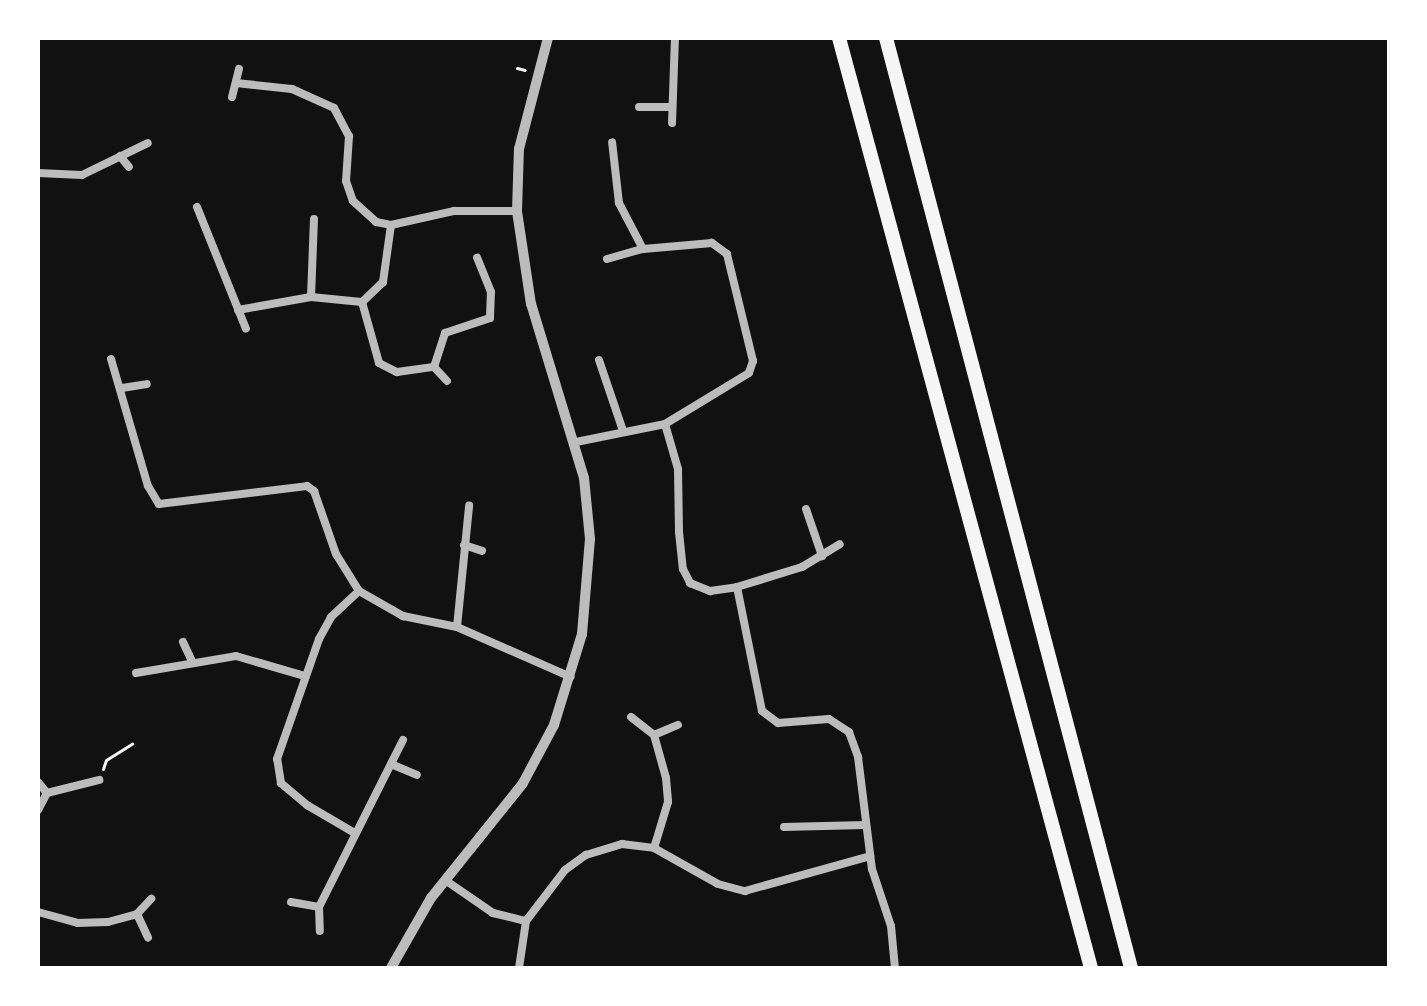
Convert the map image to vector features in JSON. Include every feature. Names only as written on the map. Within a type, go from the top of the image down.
[{"type":"highway","points":[[839,38],[1091,968]]},
{"type":"highway","points":[[886,38],[1131,968]]},
{"type":"street","points":[[391,968],[445,880],[523,783],[554,725],[571,677],[586,610],[590,539],[576,442],[531,304],[517,211],[519,149],[548,38]]},
{"type":"street","points":[[672,123],[669,107],[675,38]]},
{"type":"street","points":[[232,97],[239,69]]},
{"type":"street","points":[[236,83],[292,89],[334,108],[349,136],[346,181],[353,201],[365,216],[391,225],[454,211],[517,211]]},
{"type":"street","points":[[639,107],[669,107]]},
{"type":"street","points":[[612,142],[619,203],[643,249]]},
{"type":"street","points":[[38,173],[82,175],[148,143]]},
{"type":"street","points":[[120,156],[129,167]]},
{"type":"street","points":[[197,207],[246,329]]},
{"type":"street","points":[[311,297],[314,219]]},
{"type":"street","points":[[238,310],[311,297],[362,302],[383,282],[391,225]]},
{"type":"street","points":[[576,442],[665,424],[749,373],[753,361],[727,254],[712,243],[643,249],[607,259]]},
{"type":"street","points":[[434,367],[445,333],[490,318],[491,292],[477,258]]},
{"type":"street","points":[[362,302],[379,363],[397,372],[434,367]]},
{"type":"street","points":[[111,359],[122,388],[148,486],[159,504],[307,486],[314,491],[336,554],[359,591],[403,616],[457,627],[571,677]]},
{"type":"street","points":[[599,360],[623,431]]},
{"type":"street","points":[[434,367],[447,381]]},
{"type":"street","points":[[122,388],[147,384]]},
{"type":"street","points":[[665,424],[678,469],[683,569],[699,588],[737,587],[822,556],[840,544]]},
{"type":"street","points":[[457,627],[469,506]]},
{"type":"street","points":[[806,509],[822,556]]},
{"type":"street","points":[[464,545],[482,551]]},
{"type":"street","points":[[737,587],[762,711],[778,723],[829,719],[849,732],[858,757],[870,856],[891,926],[895,968]]},
{"type":"street","points":[[353,832],[281,783],[277,759],[305,676],[331,617],[359,591]]},
{"type":"street","points":[[183,642],[192,661]]},
{"type":"street","points":[[136,673],[192,661],[236,656],[305,676]]},
{"type":"street","points":[[631,717],[654,735],[668,802],[654,848]]},
{"type":"street","points":[[654,735],[678,725]]},
{"type":"street","points":[[320,931],[319,907],[353,832],[403,740]]},
{"type":"street","points":[[391,764],[417,775]]},
{"type":"street","points":[[38,810],[47,793],[99,780]]},
{"type":"street","points":[[38,782],[47,793]]},
{"type":"street","points":[[784,827],[865,825]]},
{"type":"street","points":[[519,968],[526,921],[557,878],[586,855],[622,844],[654,848],[718,884],[745,891],[870,856]]},
{"type":"street","points":[[445,880],[493,913],[526,921]]},
{"type":"street","points":[[38,912],[78,923],[137,914],[151,899]]},
{"type":"street","points":[[291,902],[319,907]]},
{"type":"street","points":[[137,914],[148,938]]},
{"type":"path","points":[[517,68],[525,70]]},
{"type":"path","points":[[99,780],[106,760],[132,744]]}]
